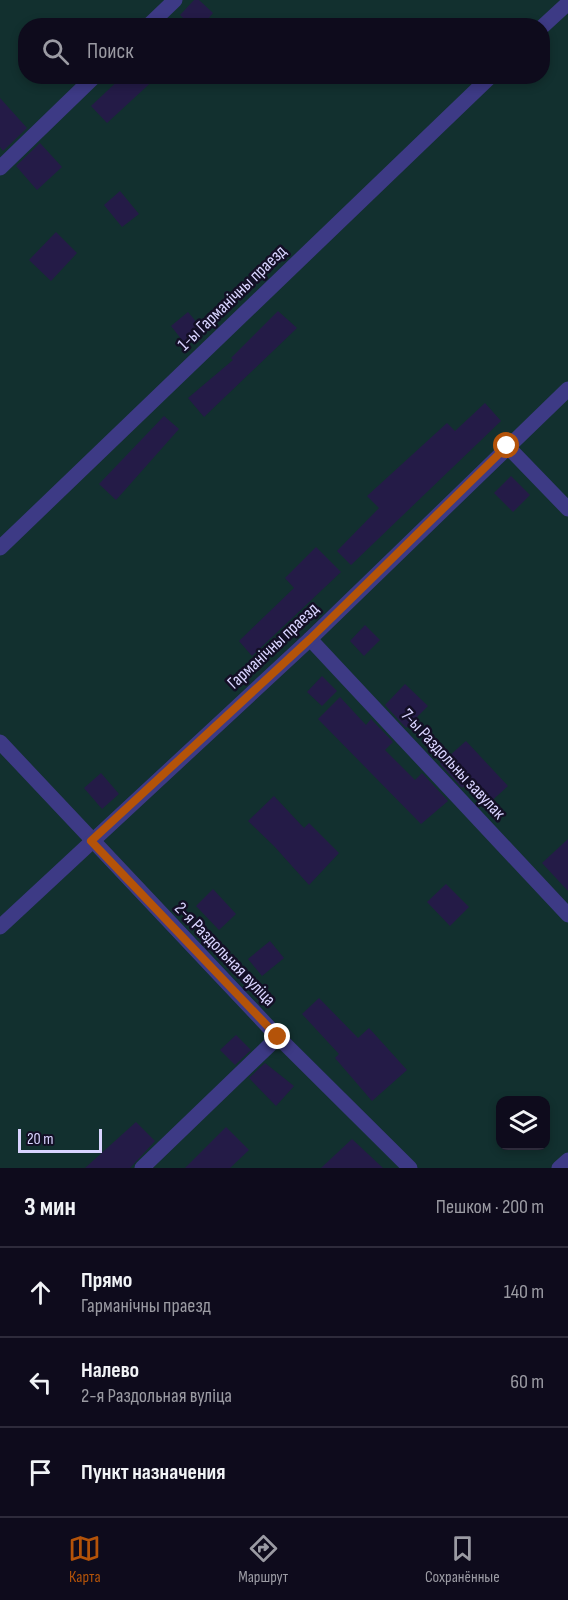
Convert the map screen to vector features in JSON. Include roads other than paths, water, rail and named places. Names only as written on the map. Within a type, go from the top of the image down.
[{"type":"lane","points":[[156,18],[175,0]]},
{"type":"lane","points":[[550,20],[568,3]]},
{"type":"lane","points":[[0,168],[87,84]]},
{"type":"lane","name":"1-ы Гарманічны праезд","points":[[0,548],[483,84]]},
{"type":"lane","name":"Гарманічны праезд","points":[[0,927],[310,639],[568,388]]},
{"type":"lane","points":[[507,446],[568,509]]},
{"type":"lane","name":"7-ы Раздольны завулак","points":[[310,639],[568,915]]},
{"type":"lane","name":"2-я Раздольная вуліца","points":[[0,742],[278,1037],[410,1168]]},
{"type":"lane","points":[[142,1168],[278,1037]]},
{"type":"lane","points":[[559,1168],[568,1160]]}]
